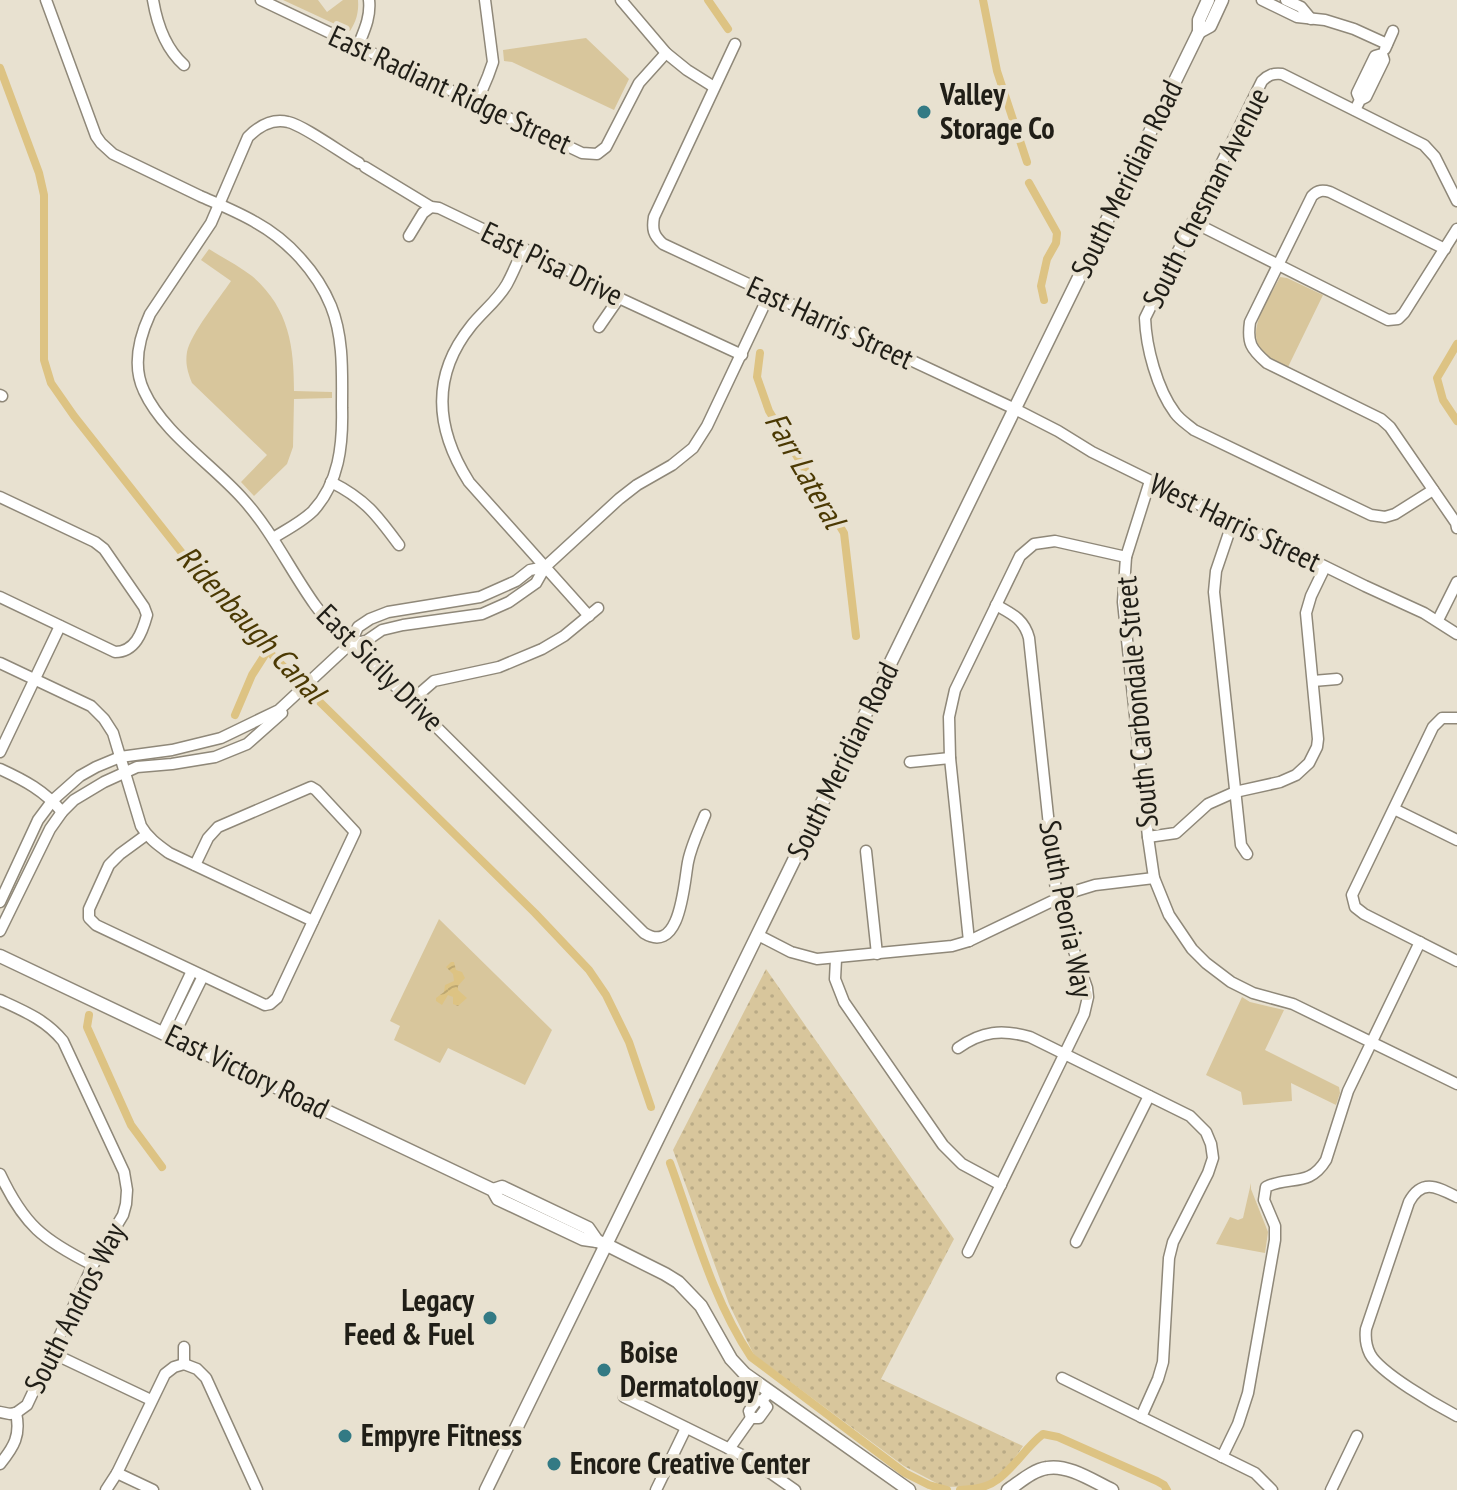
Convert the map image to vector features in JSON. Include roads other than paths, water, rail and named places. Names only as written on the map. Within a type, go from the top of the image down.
[{"type":"main road","name":"South Meridian Road","points":[[1201,31],[1199,20],[1208,0]]},
{"type":"main road","points":[[1201,31],[1215,0]]},
{"type":"main road","name":"South Meridian Road","points":[[486,1490],[602,1243],[758,935],[1201,31],[1210,26],[1222,0]]},
{"type":"main road","name":"East Victory Road","points":[[0,956],[493,1190],[502,1187],[588,1228],[602,1243],[665,1274],[689,1292],[701,1306],[731,1359],[766,1397],[909,1490]]},
{"type":"main road","points":[[1008,1490],[1048,1467],[1067,1469],[1112,1490]]},
{"type":"street","points":[[46,0],[101,143],[113,154],[256,222],[283,241],[304,262],[331,308],[342,364],[343,428],[338,465],[323,497],[311,512],[273,538]]},
{"type":"street","points":[[153,0],[169,49],[184,65]]},
{"type":"street","name":"East Radiant Ridge Street","points":[[261,0],[582,153],[597,154],[606,147],[639,83],[666,53]]},
{"type":"street","points":[[358,46],[367,24],[369,0]]},
{"type":"street","points":[[477,102],[493,62],[485,0]]},
{"type":"street","points":[[621,0],[666,53],[714,87],[735,44]]},
{"type":"street","points":[[1262,0],[1297,17],[1325,20],[1354,29],[1385,49]]},
{"type":"street","points":[[1286,0],[1301,7],[1311,19]]},
{"type":"street","points":[[1393,31],[1384,60],[1366,97],[1358,105],[1428,148],[1457,201]]},
{"type":"street","name":"South Chesman Avenue","points":[[1358,105],[1282,74],[1274,73],[1262,81],[1145,318],[1146,337],[1164,396],[1177,416],[1194,430],[1371,515],[1385,517],[1395,514],[1433,490]]},
{"type":"street","name":"East Harris Street","points":[[714,87],[654,217],[652,228],[656,238],[769,295],[1015,409]]},
{"type":"street","name":"East Pisa Drive","points":[[138,367],[142,331],[150,314],[195,249],[220,205],[248,137],[271,122],[288,122],[431,207],[439,208],[619,298],[742,355]]},
{"type":"street","points":[[1445,249],[1330,192],[1316,192],[1250,322],[1249,343],[1267,363],[1381,419],[1390,427],[1457,528]]},
{"type":"street","points":[[409,236],[423,213],[431,207]]},
{"type":"street","points":[[1193,222],[1388,320],[1398,319],[1404,313],[1457,229]]},
{"type":"street","points":[[523,249],[498,298],[471,325],[458,344],[446,376],[442,418],[456,461],[469,482],[589,616]]},
{"type":"street","points":[[350,644],[366,641],[382,630],[403,625],[482,614],[509,602],[536,583],[545,567],[619,499],[693,448],[707,426],[769,295]]},
{"type":"street","points":[[599,327],[619,298]]},
{"type":"street","name":"East Sicily Drive","points":[[138,367],[142,389],[155,410],[186,445],[243,499],[273,538],[317,606],[350,644],[651,938],[666,935],[679,913],[688,863],[705,815]]},
{"type":"street","name":"West Harris Street","points":[[1015,409],[1150,481],[1438,620],[1457,634]]},
{"type":"street","name":"South Carbondale Street","points":[[1150,481],[1126,557],[1123,602],[1154,878],[1169,915],[1192,949],[1231,982],[1253,993],[1293,1004],[1457,1084]]},
{"type":"street","points":[[331,482],[357,496],[377,514],[399,545]]},
{"type":"street","points":[[0,497],[104,549],[147,615],[136,642],[128,650],[115,652],[0,597]]},
{"type":"street","points":[[1233,521],[1216,571],[1214,592],[1241,845],[1247,854]]},
{"type":"street","points":[[969,941],[950,758],[949,717],[955,690],[1020,556],[1034,544],[1055,541],[1126,557]]},
{"type":"street","points":[[0,931],[50,829],[62,812],[89,789],[137,767],[215,757],[247,744],[350,644],[358,627],[370,619],[388,612],[480,597],[516,581],[530,570],[545,567]]},
{"type":"street","points":[[1148,837],[1176,833],[1208,804],[1235,792],[1289,779],[1309,763],[1318,739],[1306,613],[1325,567]]},
{"type":"street","points":[[1438,620],[1457,582]]},
{"type":"street","name":"South Peoria Way","points":[[968,1252],[1084,1014],[1088,997],[1058,899],[1029,638],[1015,615],[996,605]]},
{"type":"street","points":[[411,701],[434,681],[444,677],[479,673],[542,649],[564,636],[598,608]]},
{"type":"street","points":[[0,752],[60,626]]},
{"type":"street","points":[[0,663],[91,706],[104,719],[113,733],[146,835],[169,853],[313,921]]},
{"type":"street","points":[[1313,681],[1337,679]]},
{"type":"street","points":[[0,902],[38,820],[53,800],[80,776],[120,757],[172,750],[221,738],[279,710],[298,693]]},
{"type":"street","points":[[1457,718],[1442,718],[1433,727],[1354,888],[1352,902],[1364,914],[1457,961]]},
{"type":"street","points":[[910,762],[950,758]]},
{"type":"street","points":[[0,769],[26,781],[53,800],[62,812]]},
{"type":"street","points":[[146,835],[109,865],[89,909],[89,918],[96,925],[260,1004],[270,1004],[277,998],[355,832],[311,787],[218,827],[208,838],[195,865]]},
{"type":"street","points":[[1394,809],[1457,840]]},
{"type":"street","points":[[866,851],[877,954]]},
{"type":"street","points":[[758,935],[804,957],[817,959],[952,946],[969,941],[1069,893],[1095,885],[1154,878]]},
{"type":"street","points":[[1222,1457],[1238,1424],[1248,1393],[1275,1240],[1275,1226],[1264,1200],[1266,1187],[1305,1179],[1317,1172],[1326,1160],[1348,1091],[1420,942]]},
{"type":"street","points":[[836,959],[835,979],[844,1002],[943,1145],[962,1164],[1001,1185]]},
{"type":"street","points":[[168,1035],[198,974]]},
{"type":"street","name":"South Andros Way","points":[[0,1000],[44,1022],[63,1041],[124,1172],[127,1190],[123,1215],[93,1265],[27,1405],[16,1413],[18,1437],[0,1464]]},
{"type":"street","points":[[958,1048],[973,1037],[998,1032],[1014,1032],[1030,1037],[1190,1116],[1202,1126],[1209,1138],[1211,1165],[1173,1242],[1169,1258],[1163,1362],[1141,1417]]},
{"type":"street","points":[[1076,1242],[1149,1096]]},
{"type":"street","points":[[0,1174],[18,1209],[39,1233],[93,1265]]},
{"type":"street","points":[[1457,1197],[1431,1186],[1420,1188],[1413,1194],[1365,1339],[1370,1356],[1383,1369],[1457,1416]]},
{"type":"street","points":[[184,1347],[184,1364]]},
{"type":"street","points":[[52,1353],[151,1400]]},
{"type":"street","points":[[106,1490],[165,1374],[184,1364],[197,1369],[206,1378],[257,1490]]},
{"type":"street","points":[[1062,1378],[1255,1473],[1272,1490]]},
{"type":"street","points":[[624,1397],[752,1460],[795,1490]]},
{"type":"street","points":[[729,1449],[751,1418],[749,1411],[757,1400],[766,1397]]},
{"type":"street","points":[[0,1412],[16,1413]]},
{"type":"street","points":[[656,1490],[686,1428]]},
{"type":"street","points":[[1331,1490],[1357,1436]]},
{"type":"street","points":[[117,1473],[153,1490]]},
{"type":"water","points":[[451,962],[465,978],[458,990],[467,998],[458,1006],[448,995],[442,1005],[436,1001],[444,992],[445,985],[454,981],[453,974],[446,967]]},
{"type":"waterway","name":"Farr Lateral","points":[[708,0],[728,29]]},
{"type":"waterway","points":[[983,0],[997,71],[1027,162]]},
{"type":"waterway","name":"Ridenbaugh Canal","points":[[0,68],[39,173],[44,195],[44,360],[51,383],[212,591],[273,656],[589,970],[606,995],[629,1042],[651,1107]]},
{"type":"waterway","points":[[1029,183],[1057,233],[1041,286],[1044,300]]},
{"type":"waterway","points":[[1457,344],[1437,378],[1443,400],[1457,421]]},
{"type":"waterway","name":"Farr Lateral","points":[[760,353],[757,377],[769,411],[844,533],[856,636]]},
{"type":"waterway","points":[[235,715],[252,675],[268,650]]},
{"type":"waterway","points":[[89,1015],[87,1027],[131,1125],[162,1167]]},
{"type":"waterway","name":"Ridenbaugh Canal","points":[[670,1163],[725,1311],[751,1357],[905,1473],[947,1490]]},
{"type":"waterway","name":"Ridenbaugh Canal","points":[[960,1490],[993,1483],[1043,1434],[1058,1437],[1157,1481],[1167,1490]]},
{"type":"place","name":"Valley Storage Co","points":[[924,112]]},
{"type":"place","name":"Legacy Feed & Fuel","points":[[490,1318]]},
{"type":"place","name":"Boise Dermatology","points":[[604,1370]]},
{"type":"place","name":"Empyre Fitness","points":[[345,1436]]},
{"type":"place","name":"Encore Creative Center","points":[[554,1464]]}]
